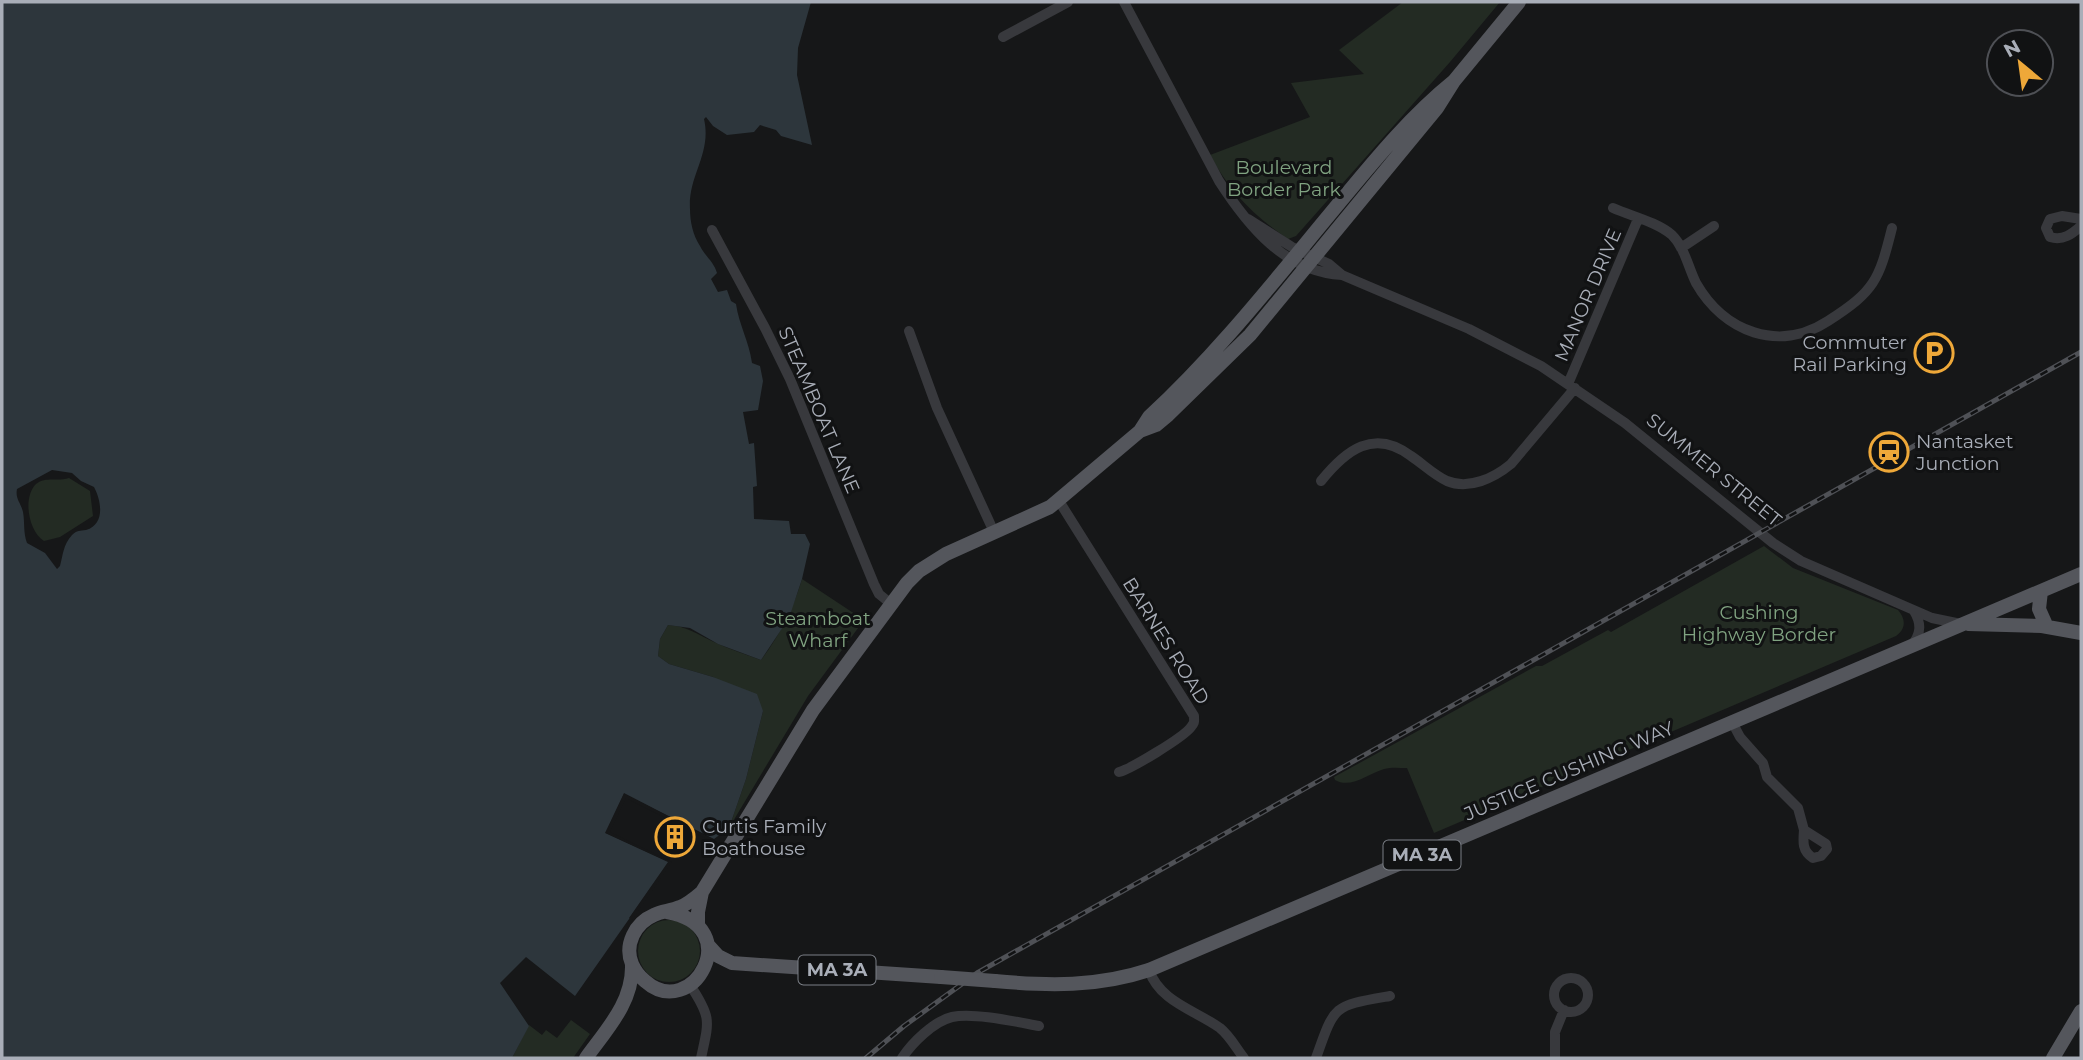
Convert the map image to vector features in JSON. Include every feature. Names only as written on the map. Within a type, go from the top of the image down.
[{"type":"main road","points":[[1140,431],[1156,425],[1221,365],[1257,327],[1437,108],[1454,81],[1520,2]]},
{"type":"main road","points":[[732,963],[718,956],[708,945],[698,925],[702,892],[808,719],[890,603],[912,578],[928,565],[955,549],[1038,514],[1059,502],[1140,431],[1149,417],[1228,338],[1420,111],[1454,81]]},
{"type":"main road","name":"JUSTICE CUSHING WAY","points":[[695,980],[732,963],[1074,985],[1113,980],[1149,970],[2081,574]]},
{"type":"main road","points":[[2041,591],[2039,609],[2047,627]]},
{"type":"main road","name":"SUMMER STREET","points":[[1964,624],[2047,627],[2081,633]]},
{"type":"main road","points":[[586,1058],[627,1000],[632,978],[630,946],[638,926],[652,916],[682,906],[702,892]]},
{"type":"main road","points":[[667,912],[680,914],[698,925]]},
{"type":"main road","points":[[695,980],[707,960],[708,945]]},
{"type":"main road","points":[[632,965],[643,980],[656,989]]},
{"type":"main road","name":"MA 3A","points":[[627,1000],[645,990],[668,991],[695,980]]},
{"type":"main road","points":[[2053,1058],[2081,1011]]},
{"type":"street","points":[[1003,37],[1068,2]]},
{"type":"street","name":"SUMMER STREET","points":[[1124,2],[1219,181],[1248,219],[1296,256],[1310,262],[1329,264],[1342,275],[1526,357],[1632,428],[1789,555],[1914,611],[1932,618],[1964,624]]},
{"type":"street","points":[[1613,208],[1666,231],[1681,248],[1702,291],[1726,317],[1751,332],[1786,337],[1821,326],[1866,293],[1879,275],[1892,228]]},
{"type":"street","points":[[2081,219],[2056,216],[2048,221],[2046,228],[2050,237],[2057,239],[2067,237],[2081,226]]},
{"type":"street","name":"MANOR DRIVE","points":[[1321,481],[1343,456],[1362,445],[1375,443],[1389,444],[1404,451],[1439,477],[1451,482],[1483,481],[1503,472],[1572,386],[1638,219]]},
{"type":"street","points":[[1681,248],[1714,226]]},
{"type":"street","name":"STEAMBOAT LANE","points":[[712,230],[770,339],[799,401],[874,584],[881,596],[890,603]]},
{"type":"street","points":[[909,331],[940,416],[994,532]]},
{"type":"street","name":"BARNES ROAD","points":[[1059,502],[1194,716],[1193,725],[1185,733],[1119,772]]},
{"type":"street","points":[[1910,646],[1920,628],[1914,611]]},
{"type":"street","points":[[1732,722],[1740,737],[1763,764],[1767,777],[1798,808],[1804,830]]},
{"type":"street","points":[[1149,970],[1152,980],[1161,992],[1223,1030],[1244,1058]]},
{"type":"street","points":[[695,980],[708,1016],[701,1058]]},
{"type":"street","points":[[1316,1058],[1336,1011],[1355,1003],[1390,996]]},
{"type":"street","points":[[1555,1058],[1555,1032],[1563,1010]]},
{"type":"street","points":[[902,1058],[926,1033],[952,1017],[975,1017],[1039,1026]]},
{"type":"green space","name":"Boulevard Border Park","points":[[1403,2],[1500,2],[1296,236],[1288,239],[1244,202],[1226,181],[1210,155],[1310,117],[1291,83],[1364,74],[1339,50]]},
{"type":"green space","points":[[69,478],[90,491],[93,516],[60,537],[44,541],[31,523],[28,506],[32,490],[44,480]]},
{"type":"green space","name":"Cushing Highway Border","points":[[1764,546],[1793,568],[1898,610],[1904,620],[1902,630],[1896,636],[1434,833],[1407,768],[1384,769],[1347,783],[1335,780],[1334,777],[1536,666],[1542,666],[1608,630],[1611,632]]},
{"type":"green space","name":"Steamboat Wharf","points":[[802,579],[864,620],[808,696],[729,828],[746,779],[763,711],[713,677],[669,664],[658,656],[660,639],[668,625],[675,626],[761,660],[785,621]]},
{"type":"green space","points":[[669,920],[681,922],[691,929],[698,939],[698,963],[691,973],[681,980],[669,982],[657,980],[647,973],[640,963],[638,951],[640,939],[647,929],[657,922]]},
{"type":"green space","points":[[571,1020],[590,1034],[573,1058],[512,1058],[529,1025],[542,1035],[546,1030],[557,1038]]},
{"type":"shaded area","points":[[2,2],[811,2],[798,48],[797,75],[812,145],[781,136],[776,130],[760,125],[754,132],[727,135],[713,126],[706,117],[703,154],[690,197],[694,233],[717,273],[711,279],[718,292],[727,290],[731,301],[736,304],[752,363],[760,366],[763,381],[758,410],[743,412],[749,444],[754,443],[757,486],[753,487],[754,519],[789,521],[791,534],[805,534],[810,544],[789,618],[761,660],[718,644],[690,628],[668,625],[660,639],[658,656],[669,664],[757,694],[763,711],[746,779],[729,828],[714,839],[624,794],[606,833],[669,862],[575,996],[526,957],[500,983],[529,1026],[512,1058],[2,1058]],"holes":[[[52,470],[72,473],[94,487],[99,498],[100,511],[97,523],[86,530],[75,532],[69,539],[57,569],[45,553],[27,543],[17,489]]]},
{"type":"pier","points":[[624,793],[717,841],[712,842],[626,798],[610,832],[672,862],[632,920],[629,918],[668,862],[605,833]]},
{"type":"railway","points":[[866,1058],[904,1026],[977,973],[2081,352]]},
{"type":"place","name":"Commuter Rail Parking","points":[[1934,353]]},
{"type":"place","name":"Nantasket Junction","points":[[1889,452]]},
{"type":"place","name":"Curtis Family Boathouse","points":[[675,837]]}]
